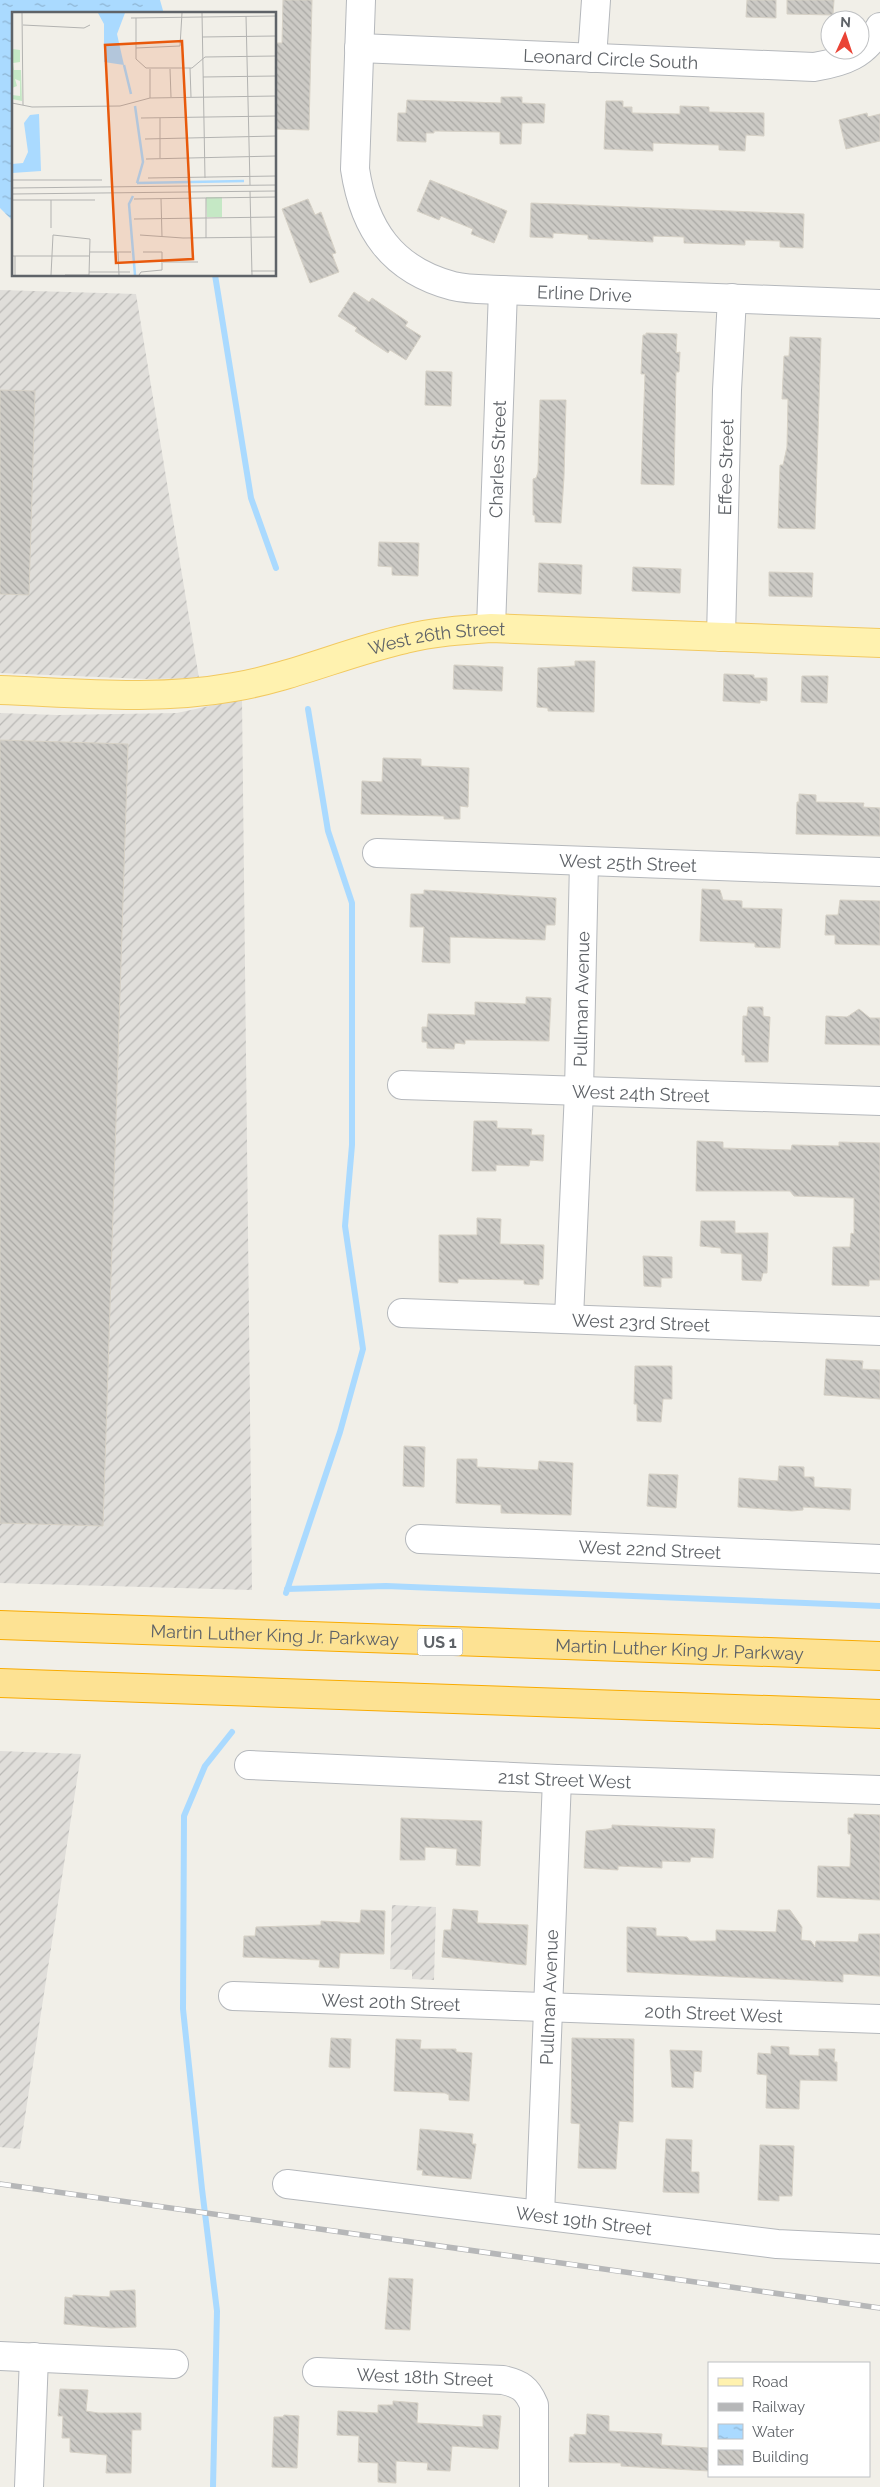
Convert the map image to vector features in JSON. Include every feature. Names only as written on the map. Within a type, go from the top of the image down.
[{"type":"highway","name":"Martin Luther King Jr. Parkway","points":[[0,1625],[880,1656]]},
{"type":"highway","points":[[0,1683],[880,1714]]},
{"type":"main road","name":"West 26th Street","points":[[0,690],[143,695],[194,693],[288,676],[406,638],[455,630],[491,628],[880,642]]},
{"type":"street","name":"Erline Drive","points":[[361,0],[355,169],[359,196],[375,234],[394,256],[417,271],[454,286],[503,290],[880,304]]},
{"type":"street","points":[[592,58],[596,0]]},
{"type":"street","name":"Leonard Circle South","points":[[359,48],[814,67],[840,62],[860,53],[874,38],[880,27]]},
{"type":"street","name":"Charles Street","points":[[491,628],[503,290]]},
{"type":"street","name":"Effee Street","points":[[721,637],[727,390],[732,298]]},
{"type":"street","name":"West 25th Street","points":[[377,853],[880,872]]},
{"type":"street","name":"Pullman Avenue","points":[[569,1318],[579,1091],[584,861]]},
{"type":"street","name":"West 24th Street","points":[[402,1085],[880,1101]]},
{"type":"street","name":"West 23rd Street","points":[[402,1313],[880,1331]]},
{"type":"street","name":"West 22nd Street","points":[[420,1539],[880,1559]]},
{"type":"street","name":"21st Street West","points":[[249,1765],[557,1779],[880,1790]]},
{"type":"street","name":"Pullman Avenue","points":[[540,2215],[557,1779]]},
{"type":"street","name":"West 20th Street","points":[[232,1996],[549,2007]]},
{"type":"street","name":"20th Street West","points":[[549,2007],[880,2019]]},
{"type":"street","name":"West 19th Street","points":[[287,2184],[777,2244],[880,2249]]},
{"type":"street","points":[[0,2356],[174,2364]]},
{"type":"street","points":[[30,2487],[34,2357]]},
{"type":"street","name":"West 18th Street","points":[[317,2372],[503,2380],[519,2384],[529,2392],[534,2405],[534,2487]]},
{"type":"shaded area","points":[[0,290],[136,294],[199,678],[147,679],[0,673]]},
{"type":"shaded area","points":[[242,699],[252,1590],[0,1583],[0,713],[57,715],[177,713]]},
{"type":"shaded area","points":[[0,1751],[81,1754],[20,2149],[0,2147]]},
{"type":"shaded area","points":[[392,1905],[436,1907],[434,1980],[412,1979],[412,1970],[390,1969]]},
{"type":"water","points":[[0,0],[160,0],[163,12],[12,12],[12,220],[0,208]]},
{"type":"building","points":[[283,0],[312,0],[309,130],[276,129],[276,43],[282,43]]},
{"type":"building","points":[[747,0],[776,0],[776,18],[746,17]]},
{"type":"building","points":[[787,0],[834,0],[833,10],[820,10],[820,15],[787,14]]},
{"type":"building","points":[[501,97],[522,97],[522,103],[545,104],[544,123],[522,123],[521,144],[500,144],[500,132],[434,131],[434,133],[426,133],[426,142],[397,141],[398,113],[406,113],[407,100],[501,103]]},
{"type":"building","points":[[606,101],[623,101],[623,107],[632,107],[632,113],[680,114],[680,106],[709,107],[709,112],[764,113],[764,136],[746,135],[745,151],[719,150],[719,145],[653,143],[653,151],[604,149]]},
{"type":"building","points":[[867,113],[868,117],[880,114],[880,141],[846,149],[839,120]]},
{"type":"building","points":[[430,180],[507,211],[494,243],[471,234],[473,229],[441,216],[439,220],[417,211]]},
{"type":"building","points":[[308,199],[315,215],[321,212],[336,253],[332,254],[339,272],[310,283],[282,209]]},
{"type":"building","points":[[531,203],[804,214],[803,248],[780,247],[780,241],[745,240],[745,245],[684,243],[684,237],[653,236],[653,242],[588,239],[588,235],[553,233],[553,238],[530,237]]},
{"type":"building","points":[[354,292],[369,302],[372,298],[408,322],[405,326],[421,336],[406,360],[390,350],[388,353],[355,331],[357,328],[338,316]]},
{"type":"building","points":[[646,333],[677,334],[676,353],[680,352],[679,372],[676,372],[674,485],[641,484],[645,374],[641,374],[643,335],[646,335]]},
{"type":"building","points":[[790,337],[821,338],[815,529],[778,528],[780,465],[783,465],[787,447],[788,399],[782,399],[784,356],[789,356]]},
{"type":"building","points":[[426,371],[452,372],[451,406],[425,405]]},
{"type":"building","points":[[0,390],[35,391],[29,595],[0,594]]},
{"type":"building","points":[[540,400],[566,400],[561,523],[535,522],[535,515],[533,515],[533,479],[536,478],[538,472]]},
{"type":"building","points":[[379,542],[419,543],[418,576],[392,575],[392,567],[378,566]]},
{"type":"building","points":[[539,563],[582,565],[581,594],[538,592]]},
{"type":"building","points":[[633,567],[681,569],[680,593],[632,591]]},
{"type":"building","points":[[769,572],[813,573],[812,597],[769,596]]},
{"type":"building","points":[[575,661],[595,661],[594,712],[548,711],[548,708],[537,707],[538,668],[575,666]]},
{"type":"building","points":[[454,665],[503,667],[502,691],[453,689]]},
{"type":"building","points":[[724,674],[754,675],[754,678],[767,678],[767,701],[760,700],[760,703],[723,701]]},
{"type":"building","points":[[802,676],[828,676],[827,703],[801,702]]},
{"type":"building","points":[[0,740],[128,744],[103,1526],[0,1523]]},
{"type":"building","points":[[383,758],[421,759],[421,766],[469,768],[468,807],[460,806],[460,819],[444,819],[444,816],[361,814],[362,781],[382,782]]},
{"type":"building","points":[[799,794],[816,795],[816,802],[864,803],[863,807],[880,808],[880,836],[796,834]]},
{"type":"building","points":[[702,889],[720,890],[723,900],[742,901],[742,908],[782,909],[780,948],[755,947],[755,943],[700,941]]},
{"type":"building","points":[[424,890],[556,898],[555,925],[546,925],[545,940],[450,937],[450,963],[422,962],[424,927],[410,927],[411,894],[424,894]]},
{"type":"building","points":[[840,900],[880,901],[880,945],[835,944],[835,935],[825,935],[826,915],[838,915]]},
{"type":"building","points":[[526,997],[551,998],[549,1041],[465,1040],[465,1044],[455,1043],[454,1049],[427,1048],[427,1042],[422,1042],[422,1027],[427,1027],[428,1014],[475,1015],[475,1002],[526,1004]]},
{"type":"building","points":[[748,1007],[763,1007],[763,1016],[770,1017],[768,1062],[745,1062],[745,1055],[742,1055],[743,1016],[747,1016]]},
{"type":"building","points":[[859,1009],[870,1018],[880,1018],[880,1045],[825,1044],[826,1016],[847,1017]]},
{"type":"building","points":[[474,1121],[497,1121],[497,1128],[532,1129],[531,1135],[544,1135],[543,1161],[530,1160],[529,1166],[496,1165],[496,1171],[472,1171]]},
{"type":"building","points":[[697,1141],[723,1142],[723,1148],[791,1150],[792,1145],[839,1146],[839,1142],[880,1143],[880,1280],[869,1280],[869,1286],[832,1285],[833,1247],[850,1247],[851,1233],[854,1234],[854,1198],[794,1196],[790,1191],[696,1191]]},
{"type":"building","points":[[477,1218],[501,1219],[500,1244],[544,1245],[543,1279],[539,1279],[539,1285],[524,1284],[524,1280],[458,1279],[458,1283],[439,1282],[439,1235],[477,1235]]},
{"type":"building","points":[[701,1221],[735,1221],[735,1233],[768,1233],[767,1273],[763,1273],[761,1281],[742,1280],[742,1254],[721,1253],[721,1248],[700,1246]]},
{"type":"building","points":[[643,1256],[672,1257],[672,1278],[661,1278],[661,1287],[644,1286]]},
{"type":"building","points":[[826,1359],[863,1361],[862,1369],[880,1370],[880,1399],[824,1395]]},
{"type":"building","points":[[635,1366],[672,1366],[672,1399],[663,1399],[661,1422],[637,1421],[637,1404],[634,1404]]},
{"type":"building","points":[[404,1446],[425,1447],[424,1487],[403,1486]]},
{"type":"building","points":[[457,1459],[477,1459],[477,1467],[538,1470],[539,1461],[573,1463],[571,1515],[501,1513],[501,1505],[456,1503]]},
{"type":"building","points":[[779,1466],[804,1467],[804,1477],[814,1477],[814,1487],[851,1489],[850,1510],[803,1507],[803,1510],[792,1511],[738,1507],[739,1478],[778,1481]]},
{"type":"building","points":[[649,1474],[678,1475],[676,1508],[647,1506]]},
{"type":"building","points":[[854,1814],[880,1815],[880,1900],[817,1897],[818,1866],[850,1867],[851,1834],[848,1834],[848,1818],[854,1818]]},
{"type":"building","points":[[401,1818],[482,1821],[480,1866],[456,1865],[457,1849],[425,1847],[425,1860],[400,1860]]},
{"type":"building","points":[[612,1825],[715,1829],[713,1858],[691,1857],[690,1862],[662,1861],[662,1868],[618,1866],[618,1870],[584,1868],[586,1831],[608,1829],[612,1828]]},
{"type":"building","points":[[453,1909],[478,1911],[477,1923],[528,1925],[526,1965],[442,1957],[444,1930],[451,1930]]},
{"type":"building","points":[[361,1910],[385,1911],[384,1954],[340,1953],[339,1968],[319,1967],[320,1960],[243,1957],[244,1936],[255,1936],[256,1927],[321,1925],[321,1921],[360,1923]]},
{"type":"building","points":[[778,1910],[790,1910],[802,1927],[801,1940],[811,1941],[815,1947],[816,1941],[858,1942],[859,1934],[880,1934],[880,1976],[843,1974],[843,1982],[627,1972],[627,1927],[656,1928],[656,1936],[687,1937],[690,1941],[716,1941],[716,1930],[776,1932]]},
{"type":"building","points":[[331,2038],[351,2039],[350,2068],[329,2067]]},
{"type":"building","points":[[572,2038],[634,2039],[633,2122],[619,2121],[616,2169],[578,2168],[580,2124],[571,2123]]},
{"type":"building","points":[[396,2039],[421,2040],[420,2049],[456,2049],[456,2052],[472,2053],[469,2101],[449,2100],[449,2095],[445,2093],[394,2091]]},
{"type":"building","points":[[771,2046],[789,2047],[789,2055],[819,2056],[819,2049],[835,2049],[834,2062],[837,2062],[837,2081],[800,2080],[799,2109],[766,2108],[767,2075],[757,2074],[758,2053],[771,2054]]},
{"type":"building","points":[[670,2050],[702,2051],[701,2072],[694,2071],[693,2088],[672,2087]]},
{"type":"building","points":[[420,2129],[473,2134],[472,2144],[476,2144],[471,2179],[422,2175],[423,2170],[417,2170]]},
{"type":"building","points":[[666,2139],[692,2140],[691,2172],[699,2172],[699,2193],[663,2192]]},
{"type":"building","points":[[760,2145],[794,2146],[792,2196],[779,2196],[779,2201],[758,2200]]},
{"type":"building","points":[[389,2278],[413,2279],[410,2330],[385,2329]]},
{"type":"building","points":[[135,2290],[136,2327],[111,2328],[64,2324],[65,2297],[73,2298],[73,2295],[110,2297],[110,2291]]},
{"type":"building","points":[[60,2389],[88,2390],[86,2411],[98,2413],[141,2413],[141,2430],[132,2430],[131,2473],[106,2473],[107,2455],[70,2452],[70,2438],[62,2438],[63,2416],[58,2416]]},
{"type":"building","points":[[393,2401],[418,2403],[417,2423],[483,2427],[483,2415],[501,2416],[498,2449],[452,2446],[450,2471],[427,2470],[428,2463],[396,2461],[396,2483],[378,2482],[378,2463],[358,2462],[359,2436],[337,2435],[338,2411],[378,2413],[378,2405],[393,2405]]},
{"type":"building","points":[[587,2414],[609,2416],[609,2431],[662,2434],[661,2445],[708,2448],[708,2471],[621,2466],[621,2463],[569,2462],[570,2437],[574,2437],[574,2434],[586,2435]]},
{"type":"building","points":[[284,2415],[299,2416],[297,2468],[272,2467],[274,2417],[283,2417]]},
{"type":"waterway","points":[[215,276],[251,498],[276,568]]},
{"type":"waterway","points":[[286,1593],[340,1432],[363,1349],[345,1226],[352,1145],[352,903],[328,831],[308,709]]},
{"type":"waterway","points":[[287,1589],[386,1586],[880,1606]]},
{"type":"waterway","points":[[213,2487],[217,2311],[183,2009],[184,1816],[205,1766],[232,1732]]},
{"type":"railway","points":[[0,2184],[880,2308]]}]
